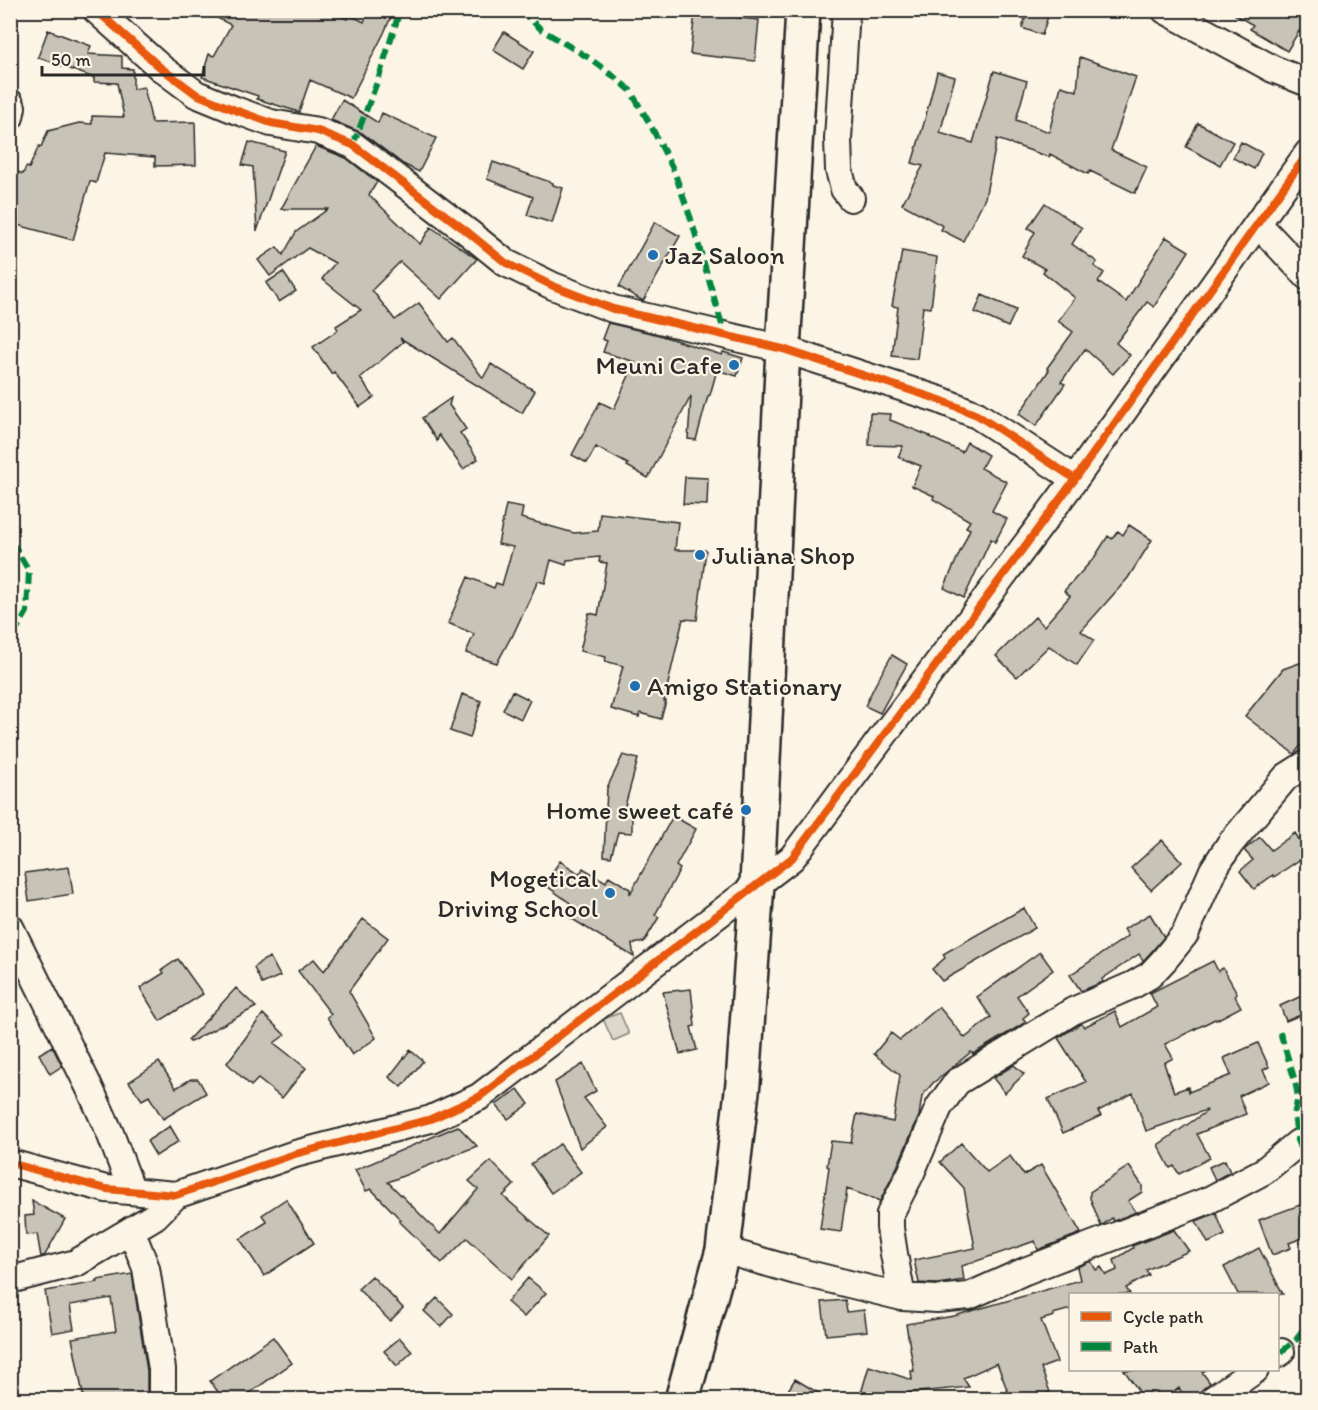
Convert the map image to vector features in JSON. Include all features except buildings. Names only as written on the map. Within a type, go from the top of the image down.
[{"type":"highway","points":[[682,1400],[723,1250],[743,1083],[757,884],[783,349],[803,10]]},
{"type":"street","points":[[96,10],[161,68],[196,94],[271,123],[318,131],[353,145],[506,263],[553,286],[613,309],[783,349],[940,400],[977,415],[1075,479]]},
{"type":"street","points":[[846,10],[838,139],[839,170],[844,189],[850,198]]},
{"type":"street","points":[[1165,10],[1273,69],[1308,83]]},
{"type":"street","points":[[10,104],[12,107],[10,117]]},
{"type":"street","points":[[10,1163],[106,1189],[176,1195],[295,1154],[431,1119],[479,1097],[792,858],[1075,479],[1308,153]]},
{"type":"street","points":[[1258,224],[1308,277]]},
{"type":"street","points":[[902,1297],[890,1227],[890,1214],[947,1094],[957,1082],[1073,1011],[1133,985],[1149,975],[1185,934],[1213,870],[1230,844],[1286,777],[1308,762]]},
{"type":"street","points":[[10,927],[91,1091],[132,1191]]},
{"type":"street","points":[[723,1250],[796,1272],[902,1297],[937,1299],[969,1296],[1025,1271],[1209,1200],[1263,1171],[1298,1143]]},
{"type":"street","points":[[10,1280],[76,1263],[155,1216],[176,1195]]},
{"type":"street","points":[[131,1230],[146,1268],[162,1369],[162,1400]]},
{"type":"street","points":[[1212,1400],[1254,1371]]},
{"type":"shaded area","points":[[620,1013],[629,1034],[613,1041],[603,1019]]},
{"type":"marked path","points":[[353,145],[379,77],[400,10]]},
{"type":"marked path","points":[[520,10],[542,30],[589,58],[630,90],[674,171],[691,219],[725,335]]},
{"type":"marked path","points":[[10,543],[15,547],[29,571],[27,612],[10,640]]},
{"type":"marked path","points":[[1280,1032],[1298,1097],[1294,1115],[1298,1143],[1308,1156]]},
{"type":"marked path","points":[[1308,1275],[1303,1291],[1308,1320]]},
{"type":"marked path","points":[[1281,1352],[1296,1340],[1308,1321]]},
{"type":"cycle path","points":[[96,10],[161,68],[196,94],[271,123],[318,131],[353,145],[506,263],[553,286],[613,309],[783,349],[940,400],[977,415],[1075,479]]},
{"type":"cycle path","points":[[10,1163],[106,1189],[176,1195],[295,1154],[431,1119],[479,1097],[792,858],[1075,479],[1308,153]]},
{"type":"place","name":"Jaz Saloon","points":[[653,255]]},
{"type":"place","name":"Meuni Cafe","points":[[734,365]]},
{"type":"place","name":"Juliana Shop","points":[[700,555]]},
{"type":"place","name":"Amigo Stationary","points":[[635,686]]},
{"type":"place","name":"Home sweet café","points":[[746,810]]},
{"type":"place","name":"Mogetical Driving School","points":[[610,893]]}]
